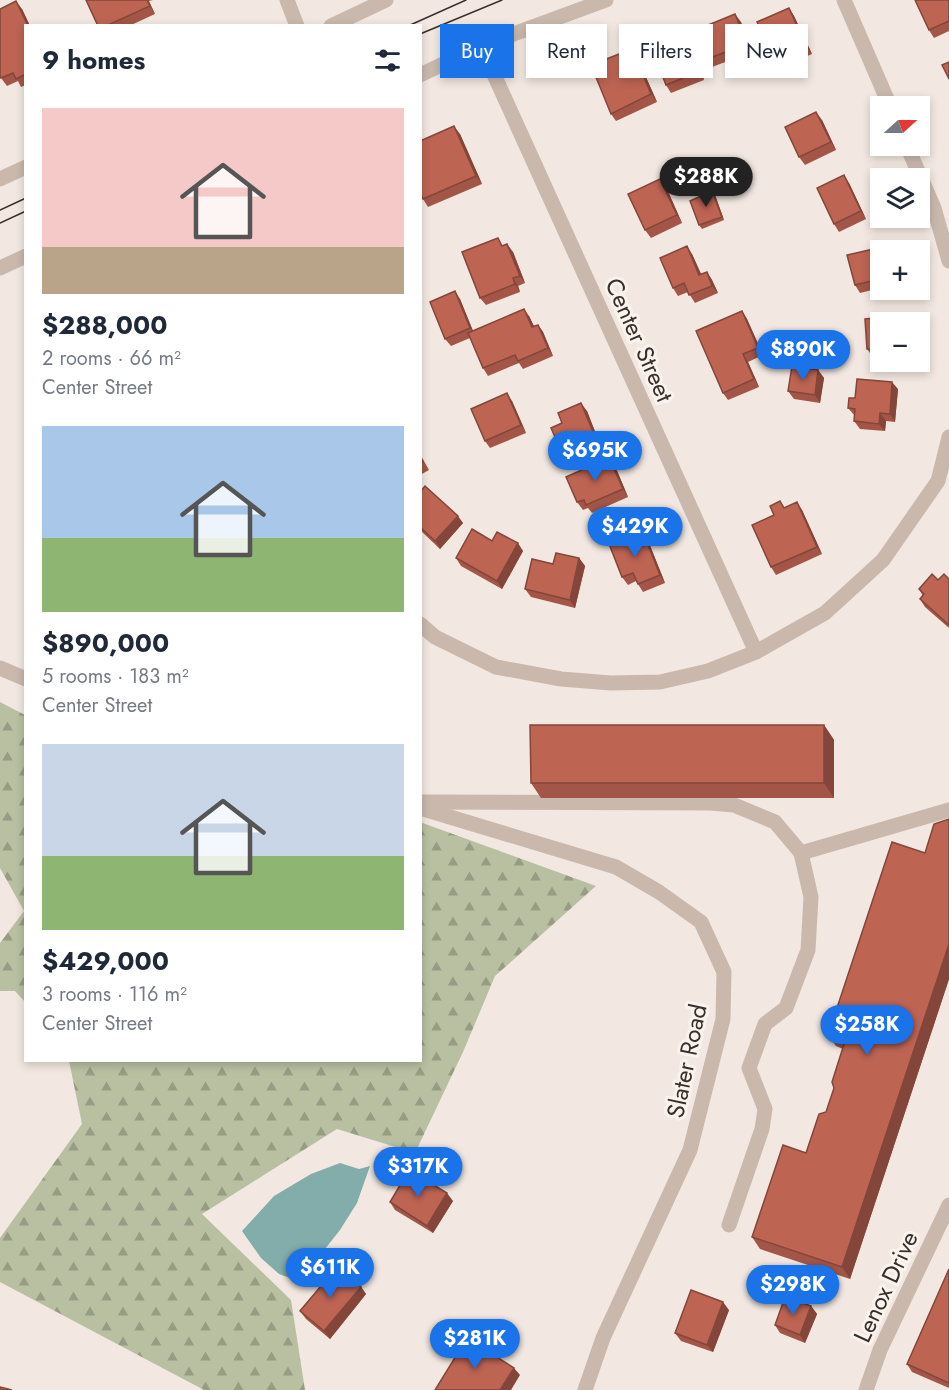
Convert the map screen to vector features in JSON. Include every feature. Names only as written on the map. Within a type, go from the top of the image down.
[{"type":"street","points":[[287,0],[296,24]]},
{"type":"street","points":[[335,24],[386,0]]},
{"type":"street","points":[[514,34],[606,0]]},
{"type":"street","points":[[844,0],[886,96]]},
{"type":"street","points":[[422,74],[440,65]]},
{"type":"street","name":"Center Street","points":[[496,78],[756,652]]},
{"type":"street","points":[[911,156],[934,208],[949,261]]},
{"type":"street","points":[[0,178],[24,168]]},
{"type":"street","points":[[0,268],[24,257]]},
{"type":"street","points":[[422,626],[435,637],[496,667],[561,679],[611,683],[660,682],[708,671],[756,652],[825,613],[883,560],[938,481],[949,437]]},
{"type":"street","points":[[0,668],[24,678]]},
{"type":"street","points":[[422,802],[710,803],[734,806],[775,822],[801,854],[811,897],[808,950],[786,1008],[765,1024],[749,1068],[765,1109],[762,1129],[729,1225]]},
{"type":"street","name":"Slater Road","points":[[422,809],[616,867],[659,892],[701,922],[724,972],[723,1018],[690,1150],[603,1338],[585,1390]]},
{"type":"street","points":[[801,854],[949,810]]},
{"type":"street","name":"Lenox Drive","points":[[866,1390],[880,1350],[949,1205]]},
{"type":"green space","points":[[0,702],[24,714],[24,911],[0,868]]},
{"type":"green space","points":[[422,823],[596,886],[495,976],[463,1052],[415,1153],[337,1129],[202,1214],[291,1300],[305,1390],[204,1390],[0,1282],[0,1238],[82,1124],[69,1062],[422,1062]]},
{"type":"green space","points":[[24,911],[24,1001],[15,991],[0,991],[0,943]]},
{"type":"water","points":[[340,1163],[359,1169],[370,1166],[357,1203],[340,1230],[306,1273],[290,1278],[279,1274],[261,1258],[242,1231],[274,1196],[311,1174]]},
{"type":"building","points":[[86,0],[147,0],[150,6],[110,24],[97,24]]},
{"type":"building","points":[[915,0],[949,0],[949,21],[929,30]]},
{"type":"building","points":[[16,1],[27,24],[24,24],[24,75],[16,79],[13,73],[1,78],[0,76],[0,9]]},
{"type":"building","points":[[789,8],[796,24],[758,24],[757,22]]},
{"type":"building","points":[[735,14],[739,24],[725,24],[725,52],[713,57],[713,24],[711,24]]},
{"type":"building","points":[[619,54],[619,78],[644,78],[651,94],[611,114],[596,78],[607,78],[607,59]]},
{"type":"building","points":[[949,62],[949,79],[942,65]]},
{"type":"building","points":[[663,78],[683,78],[666,85]]},
{"type":"building","points":[[816,112],[831,142],[799,157],[785,127]]},
{"type":"building","points":[[454,126],[476,176],[423,199],[422,140]]},
{"type":"building","points":[[844,175],[861,211],[834,224],[817,188]]},
{"type":"building","points":[[660,179],[677,215],[645,230],[628,194]]},
{"type":"building","points":[[712,191],[722,217],[699,225],[690,201]]},
{"type":"building","points":[[498,238],[502,246],[507,244],[520,276],[513,278],[515,284],[480,298],[462,252]]},
{"type":"building","points":[[687,246],[699,275],[707,272],[712,286],[689,295],[684,283],[673,288],[660,258]]},
{"type":"building","points":[[870,250],[870,281],[855,285],[847,255]]},
{"type":"building","points":[[455,291],[470,328],[445,339],[430,302]]},
{"type":"building","points":[[524,309],[532,327],[538,325],[548,348],[518,361],[515,355],[483,368],[468,333]]},
{"type":"building","points":[[742,311],[758,348],[743,354],[754,379],[723,393],[696,331]]},
{"type":"building","points":[[865,319],[870,319],[870,349],[867,349]]},
{"type":"building","points":[[792,366],[818,370],[815,395],[788,391]]},
{"type":"building","points":[[857,379],[892,382],[890,414],[880,413],[879,424],[854,421],[855,409],[848,408],[849,398],[855,398]]},
{"type":"building","points":[[507,393],[521,425],[485,441],[471,409]]},
{"type":"building","points":[[581,403],[596,439],[584,444],[581,438],[571,443],[569,439],[558,444],[551,428],[562,423],[558,413]]},
{"type":"building","points":[[609,458],[623,489],[586,505],[584,500],[577,502],[566,477]]},
{"type":"building","points":[[425,486],[458,516],[435,541],[422,529],[422,490]]},
{"type":"building","points":[[780,501],[784,508],[797,502],[817,547],[771,567],[752,525],[774,515],[770,506]]},
{"type":"building","points":[[472,529],[492,541],[497,532],[518,543],[497,581],[456,558]]},
{"type":"building","points":[[637,533],[639,537],[644,535],[660,575],[638,584],[633,573],[622,577],[609,544]]},
{"type":"building","points":[[556,553],[579,558],[570,600],[525,589],[532,559],[553,564]]},
{"type":"building","points":[[932,574],[938,580],[944,574],[949,579],[949,625],[920,599],[924,594],[919,589]]},
{"type":"building","points":[[530,725],[824,725],[824,783],[531,783]]},
{"type":"building","points":[[949,819],[949,944],[842,1267],[752,1237],[783,1145],[806,1153],[819,1114],[826,1112],[834,1088],[832,1082],[845,1041],[828,1035],[892,842],[925,853],[934,824]]},
{"type":"building","points":[[409,1170],[447,1193],[427,1226],[390,1202]]},
{"type":"building","points":[[337,1267],[361,1287],[324,1331],[300,1311]]},
{"type":"building","points":[[949,1269],[949,1383],[907,1364]]},
{"type":"building","points":[[691,1290],[723,1302],[707,1345],[675,1333]]},
{"type":"building","points":[[785,1297],[811,1306],[800,1335],[775,1325]]},
{"type":"building","points":[[467,1338],[514,1368],[500,1390],[435,1390]]},
{"type":"tram line","points":[[412,24],[466,0]]},
{"type":"tram line","points":[[422,33],[502,0]]},
{"type":"tram line","points":[[0,210],[24,199]]},
{"type":"tram line","points":[[0,223],[24,212]]}]
